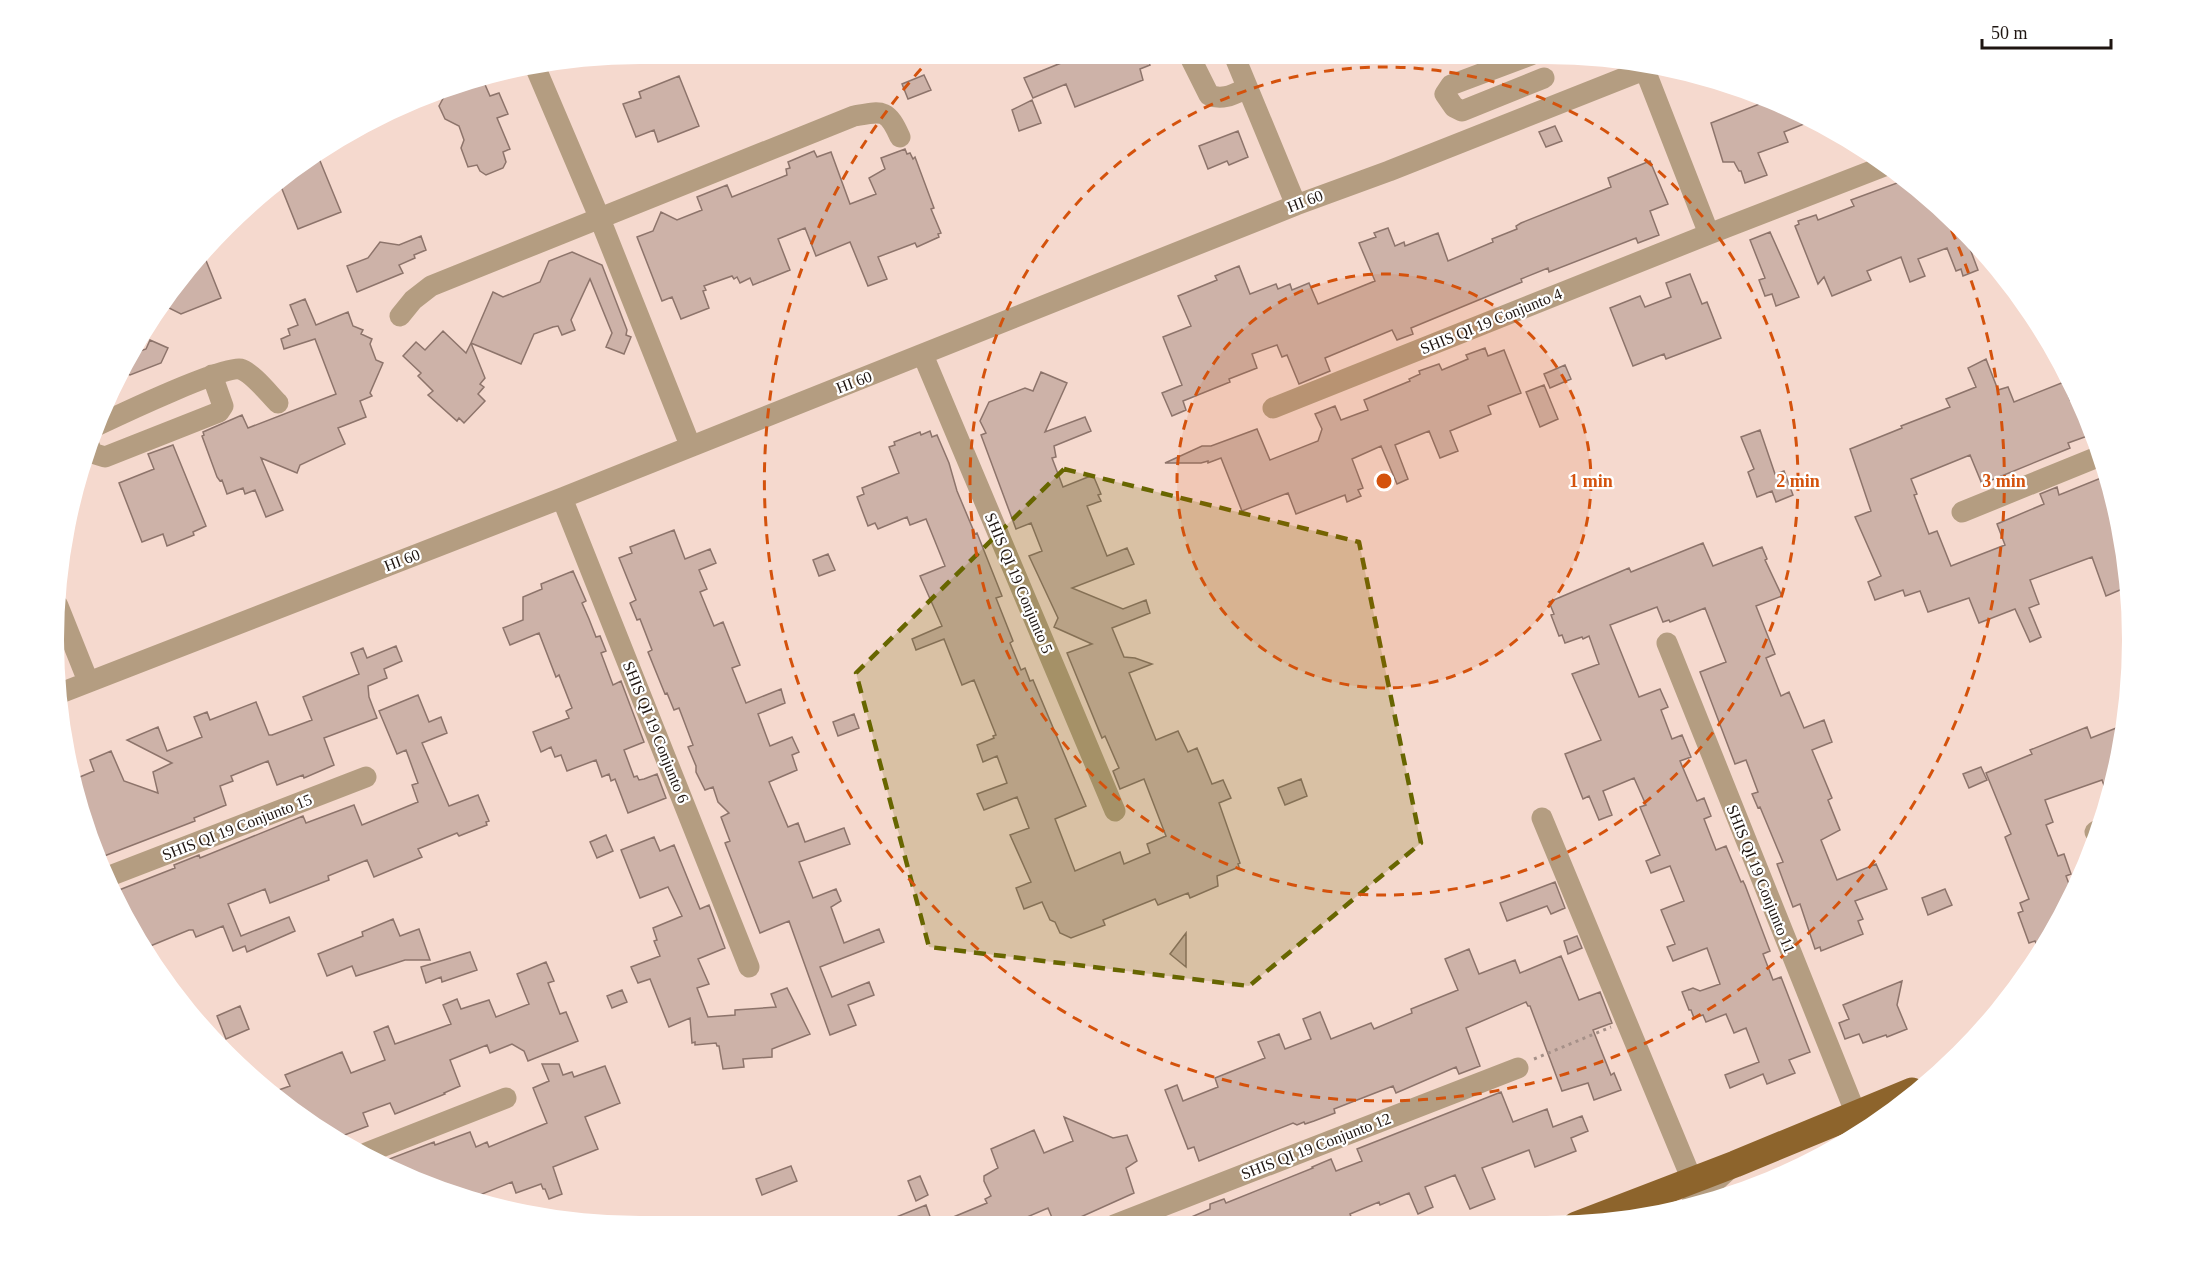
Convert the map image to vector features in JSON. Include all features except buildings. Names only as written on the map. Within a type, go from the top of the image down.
[{"type":"main road","points":[[1634,1209],[1692,1192],[1735,1164],[1894,1098]]},
{"type":"street","points":[[1194,64],[1209,95],[1217,99],[1247,88]]},
{"type":"street","points":[[1238,64],[1296,205]]},
{"type":"street","points":[[1507,64],[1451,85],[1445,94],[1454,107],[1462,111],[1544,78]]},
{"type":"street","points":[[1540,64],[1549,107]]},
{"type":"street","name":"HI 60","points":[[67,690],[562,498],[1296,205],[1389,171],[1638,72]]},
{"type":"street","points":[[538,74],[600,219],[690,446]]},
{"type":"street","points":[[1649,74],[1709,234]]},
{"type":"street","points":[[400,316],[413,300],[431,286],[854,117],[873,113],[887,115],[900,137]]},
{"type":"street","name":"SHIS QI 19 Conjunto 4","points":[[1273,408],[1877,169]]},
{"type":"street","name":"SHIS QI 19 Conjunto 5","points":[[923,355],[1115,811]]},
{"type":"street","points":[[108,421],[212,375],[235,368],[243,369],[278,403]]},
{"type":"street","points":[[95,454],[105,457],[219,412],[222,399],[212,375]]},
{"type":"street","points":[[157,399],[171,430]]},
{"type":"street","points":[[1962,512],[2092,459]]},
{"type":"street","name":"SHIS QI 19 Conjunto 6","points":[[562,498],[749,967]]},
{"type":"street","points":[[65,623],[88,681]]},
{"type":"street","name":"SHIS QI 19 Conjunto 11","points":[[1667,643],[1856,1114]]},
{"type":"street","name":"SHIS QI 19 Conjunto 15","points":[[114,874],[366,777]]},
{"type":"street","points":[[1542,818],[1626,1021],[1692,1192]]},
{"type":"street","name":"SHIS QI 19 Conjunto 12","points":[[1137,1216],[1518,1068]]},
{"type":"street","points":[[374,1150],[506,1098]]},
{"type":"path","points":[[1518,1068],[1626,1021]]},
{"type":"highlighted area","points":[[1064,469],[1359,542],[1421,843],[1249,986],[929,947],[856,673]]}]
